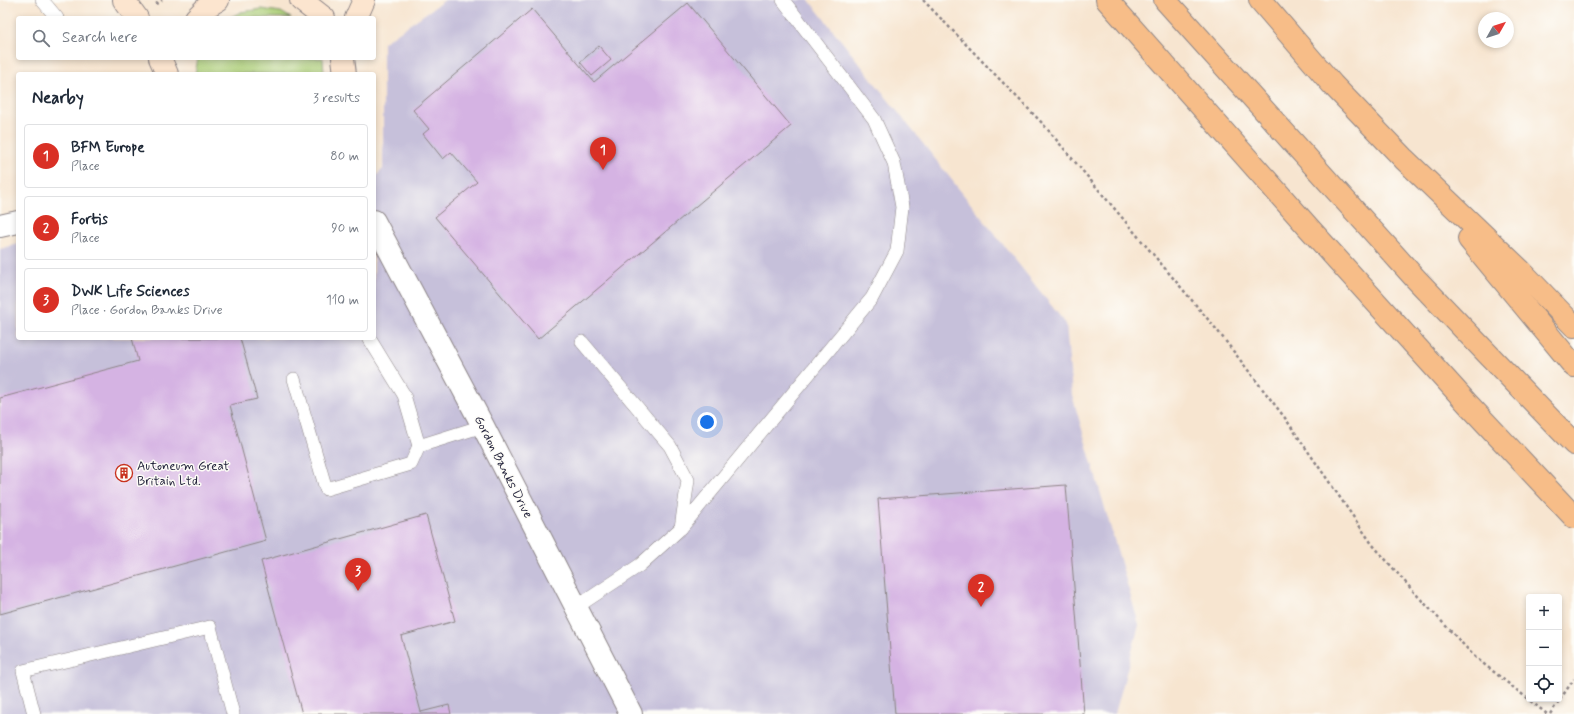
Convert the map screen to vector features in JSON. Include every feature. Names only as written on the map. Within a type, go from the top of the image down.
[{"type":"highway","points":[[1107,0],[1308,227],[1467,403],[1574,517]]},
{"type":"highway","points":[[1165,0],[1415,278],[1574,444]]},
{"type":"highway","points":[[1260,0],[1332,84],[1404,159],[1521,271],[1574,326]]},
{"type":"highway","points":[[1404,159],[1574,366]]},
{"type":"main road","points":[[124,0],[136,16]]},
{"type":"main road","points":[[198,16],[208,6],[218,0]]},
{"type":"main road","points":[[300,0],[321,16]]},
{"type":"main road","points":[[357,16],[364,0]]},
{"type":"main road","points":[[161,60],[166,72]]},
{"type":"main road","points":[[177,60],[177,72]]},
{"type":"main road","points":[[343,60],[345,72]]},
{"type":"street","points":[[0,226],[16,222]]},
{"type":"street","name":"Gordon Banks Drive","points":[[376,225],[483,426],[629,713]]},
{"type":"lane","points":[[42,0],[55,16]]},
{"type":"lane","points":[[576,608],[640,565],[682,528],[872,298],[897,251],[902,207],[894,163],[874,119],[783,0]]},
{"type":"lane","points":[[294,380],[326,489],[411,464],[419,446],[404,395],[370,340]]},
{"type":"lane","points":[[582,342],[670,446],[688,480],[682,528]]},
{"type":"lane","points":[[419,446],[483,426]]},
{"type":"lane","points":[[34,714],[23,671],[210,627],[233,714]]},
{"type":"path","points":[[923,0],[1043,124],[1217,330],[1285,418],[1372,544],[1413,591],[1475,656],[1546,714]]},
{"type":"path","points":[[1550,714],[1574,679]]},
{"type":"shaded area","points":[[445,0],[809,0],[1066,324],[1072,395],[1139,625],[1115,714],[0,714],[0,249],[16,245],[16,340],[376,340],[376,176],[383,169],[383,43]]},
{"type":"green space","points":[[261,9],[281,12],[288,16],[233,16],[241,12]]},
{"type":"green space","points":[[198,60],[323,60],[324,72],[195,72]]},
{"type":"building","points":[[688,3],[791,126],[538,339],[435,217],[477,182],[451,152],[443,159],[423,134],[429,129],[413,110],[532,9],[594,82]]},
{"type":"building","points":[[599,46],[611,60],[592,76],[580,62]]},
{"type":"building","name":"Autoneum Great Britain Ltd.","points":[[133,340],[241,340],[257,399],[230,405],[266,541],[0,614],[0,398],[138,361]]},
{"type":"building","points":[[1066,485],[1084,714],[895,714],[878,499]]},
{"type":"building","points":[[426,515],[455,621],[401,636],[421,712],[449,705],[451,714],[302,714],[261,561]]},
{"type":"place","name":"BFM Europe","points":[[603,170]]},
{"type":"place","name":"Autoneum Great Britain Ltd.","points":[[124,473]]},
{"type":"place","name":"DWK Life Sciences","points":[[358,591]]},
{"type":"place","name":"Fortis","points":[[981,607]]}]
